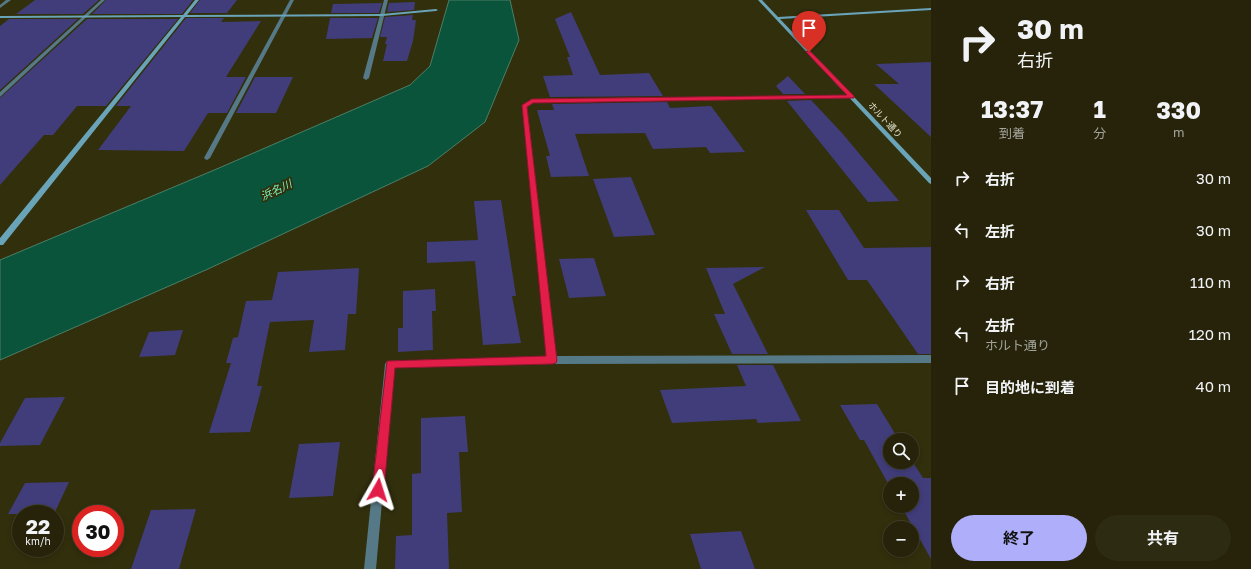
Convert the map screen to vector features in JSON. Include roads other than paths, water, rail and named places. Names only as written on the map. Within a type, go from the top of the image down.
[{"type":"street","points":[[0,7],[9,0]]},
{"type":"street","points":[[0,95],[103,0]]},
{"type":"street","points":[[0,243],[197,0]]},
{"type":"street","points":[[207,158],[292,0]]},
{"type":"street","points":[[366,78],[386,0]]},
{"type":"street","name":"ホルト通り","points":[[760,0],[931,182]]},
{"type":"street","points":[[777,18],[931,9]]},
{"type":"street","points":[[0,17],[382,15],[436,10]]},
{"type":"street","points":[[552,360],[524,106],[532,101],[852,97]]},
{"type":"street","points":[[370,569],[390,364],[552,360],[931,359]]},
{"type":"water","name":"浜名川","points":[[449,0],[510,0],[519,40],[485,122],[428,166],[208,269],[0,360],[0,260],[219,168],[410,85],[430,66]]}]
